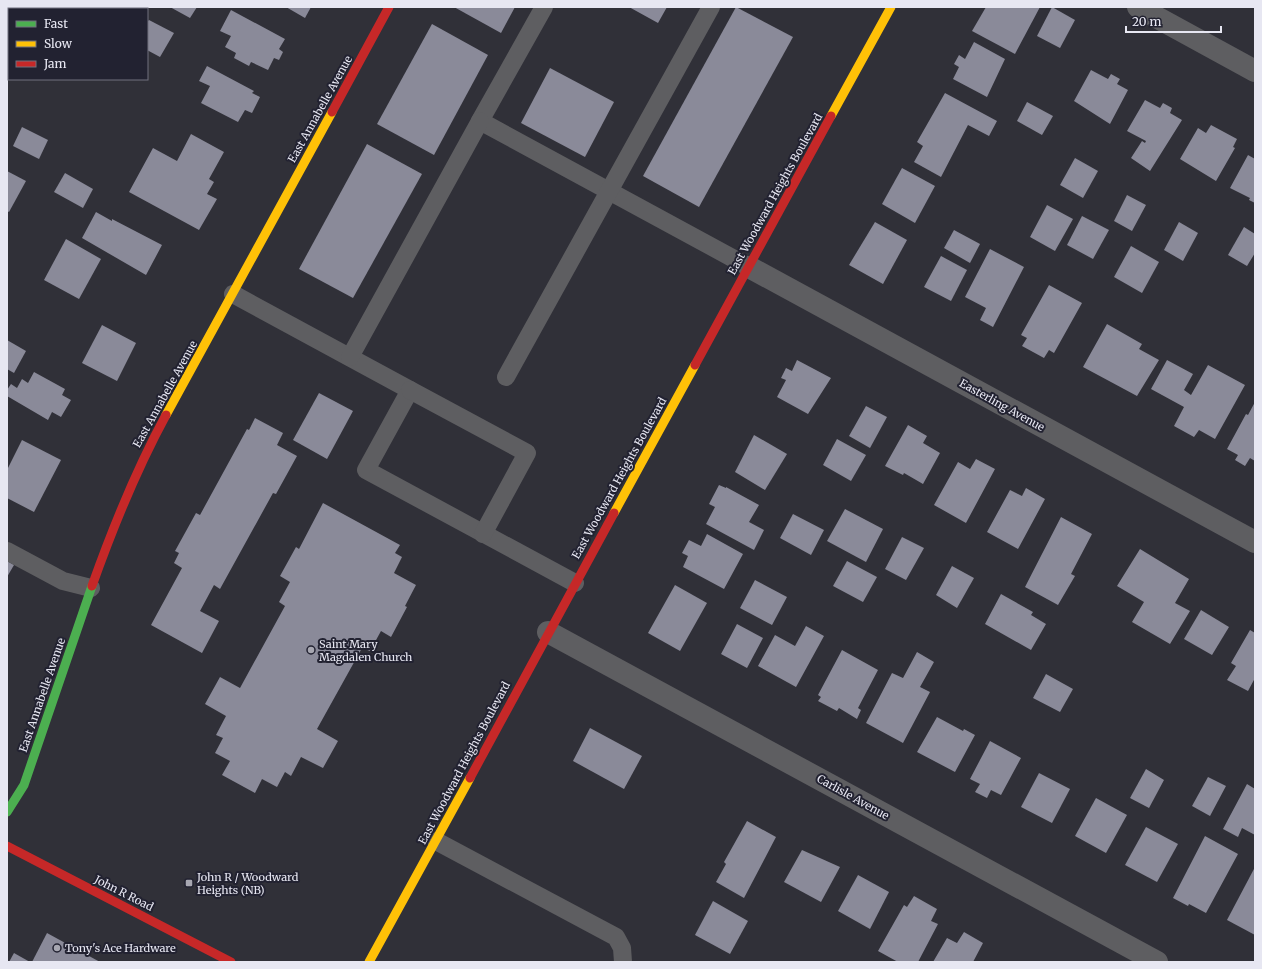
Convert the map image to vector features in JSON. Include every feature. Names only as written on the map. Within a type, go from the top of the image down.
[{"type":"street","name":"East Annabelle Avenue","points":[[7,812],[24,786],[28,769],[36,752],[114,524],[143,458],[389,7]]},
{"type":"street","name":"East Woodward Heights Boulevard","points":[[369,962],[436,841],[548,632],[891,7]]},
{"type":"street","points":[[1138,7],[1255,71]]},
{"type":"street","name":"Easterling Avenue","points":[[749,267],[1255,542]]},
{"type":"street","name":"Carlisle Avenue","points":[[548,632],[1157,962]]},
{"type":"street","name":"John R Road","points":[[7,846],[231,962]]},
{"type":"lane","points":[[350,357],[544,7]]},
{"type":"lane","points":[[506,378],[712,7]]},
{"type":"lane","points":[[480,121],[749,267]]},
{"type":"lane","points":[[232,294],[527,453],[484,534]]},
{"type":"lane","points":[[410,390],[366,470],[575,583]]},
{"type":"lane","points":[[7,551],[63,581],[91,588]]},
{"type":"lane","points":[[436,841],[616,937],[622,948],[623,962]]},
{"type":"building","points":[[22,7],[65,7],[64,8]]},
{"type":"building","points":[[170,7],[197,7],[190,18]]},
{"type":"building","points":[[286,7],[311,7],[305,18]]},
{"type":"building","points":[[454,7],[515,7],[501,33]]},
{"type":"building","points":[[629,7],[667,7],[658,23]]},
{"type":"building","points":[[736,7],[793,37],[699,207],[643,176]]},
{"type":"building","points":[[986,7],[1040,7],[1015,54],[972,31]]},
{"type":"building","points":[[1052,7],[1075,20],[1060,48],[1037,36]]},
{"type":"building","points":[[231,10],[285,39],[279,49],[283,52],[279,60],[274,58],[268,70],[251,62],[249,66],[234,58],[236,53],[225,47],[231,36],[220,31]]},
{"type":"building","points":[[149,20],[174,33],[160,57],[148,51]]},
{"type":"building","points":[[432,24],[488,55],[434,155],[377,124]]},
{"type":"building","points":[[974,42],[1005,59],[987,97],[953,79],[959,67],[954,64],[959,55],[965,59]]},
{"type":"building","points":[[207,66],[254,91],[252,93],[260,97],[252,113],[245,110],[238,122],[201,103],[210,86],[199,81]]},
{"type":"building","points":[[550,68],[614,102],[585,157],[521,123]]},
{"type":"building","points":[[1091,70],[1108,79],[1111,74],[1120,79],[1117,84],[1128,90],[1110,124],[1074,101]]},
{"type":"building","points":[[945,93],[997,121],[989,136],[968,125],[941,177],[914,162],[923,146],[917,142]]},
{"type":"building","points":[[1145,100],[1160,108],[1163,103],[1172,108],[1170,113],[1182,120],[1150,171],[1131,158],[1142,141],[1145,143],[1146,141],[1127,131]]},
{"type":"building","points":[[1027,102],[1053,116],[1042,135],[1017,121]]},
{"type":"building","points":[[1211,125],[1237,139],[1233,147],[1235,148],[1216,181],[1180,159],[1198,128],[1206,133]]},
{"type":"building","points":[[22,127],[48,140],[39,159],[13,146]]},
{"type":"building","points":[[191,134],[224,152],[209,179],[214,182],[207,194],[217,199],[199,230],[129,192],[153,148],[177,161]]},
{"type":"building","points":[[367,144],[422,174],[353,298],[299,269]]},
{"type":"building","points":[[1248,155],[1255,159],[1255,203],[1249,200],[1250,198],[1230,188]]},
{"type":"building","points":[[1075,158],[1098,171],[1083,198],[1060,185]]},
{"type":"building","points":[[902,168],[935,186],[915,223],[882,204]]},
{"type":"building","points":[[7,171],[26,181],[9,212],[7,211]]},
{"type":"building","points":[[65,173],[93,189],[83,208],[54,192]]},
{"type":"building","points":[[1127,195],[1146,205],[1132,231],[1114,221]]},
{"type":"building","points":[[1047,205],[1073,219],[1055,251],[1030,237]]},
{"type":"building","points":[[96,212],[162,245],[146,275],[82,238]]},
{"type":"building","points":[[1082,216],[1109,230],[1093,259],[1067,245]]},
{"type":"building","points":[[875,222],[907,240],[883,284],[849,265]]},
{"type":"building","points":[[1179,222],[1198,233],[1183,261],[1164,250]]},
{"type":"building","points":[[1244,227],[1255,234],[1255,253],[1247,266],[1228,255]]},
{"type":"building","points":[[954,230],[980,244],[970,263],[944,248]]},
{"type":"building","points":[[66,239],[101,259],[79,299],[44,280]]},
{"type":"building","points":[[1131,246],[1159,262],[1142,293],[1114,277]]},
{"type":"building","points":[[990,249],[1024,267],[993,327],[980,320],[986,308],[965,297]]},
{"type":"building","points":[[941,256],[967,270],[951,301],[924,287]]},
{"type":"building","points":[[1049,285],[1082,303],[1054,353],[1049,350],[1044,358],[1022,346],[1027,338],[1021,335]]},
{"type":"building","points":[[1107,324],[1142,344],[1139,349],[1159,360],[1137,396],[1083,367]]},
{"type":"building","points":[[102,325],[136,343],[117,381],[82,363]]},
{"type":"building","points":[[7,340],[26,351],[14,373],[7,369]]},
{"type":"building","points":[[797,360],[831,378],[808,414],[777,397],[786,380],[781,378],[786,368],[792,371]]},
{"type":"building","points":[[1167,360],[1193,374],[1184,390],[1191,395],[1208,365],[1245,385],[1215,439],[1199,430],[1194,437],[1174,426],[1184,407],[1151,389]]},
{"type":"building","points":[[34,372],[65,389],[62,395],[71,400],[61,417],[52,412],[48,420],[7,396],[7,390],[11,384],[17,388],[22,379],[28,383]]},
{"type":"building","points":[[319,393],[353,411],[327,459],[293,440]]},
{"type":"building","points":[[1255,402],[1255,461],[1250,458],[1245,466],[1235,460],[1238,455],[1227,449],[1246,414],[1248,415]]},
{"type":"building","points":[[866,406],[887,417],[870,448],[849,436]]},
{"type":"building","points":[[255,418],[283,433],[277,445],[297,456],[276,494],[273,493],[220,589],[214,585],[200,611],[219,621],[202,653],[151,625],[182,568],[174,563],[179,553],[175,551],[196,513],[200,515],[247,429],[249,430]]},
{"type":"building","points":[[908,425],[927,436],[923,443],[940,453],[923,484],[904,473],[903,475],[885,466]]},
{"type":"building","points":[[754,435],[787,454],[765,490],[735,472]]},
{"type":"building","points":[[837,439],[866,455],[851,481],[823,465]]},
{"type":"building","points":[[22,440],[61,460],[34,512],[7,498],[7,470]]},
{"type":"building","points":[[976,459],[995,469],[966,523],[934,505],[958,462],[970,469]]},
{"type":"building","points":[[719,485],[726,487],[759,505],[749,522],[764,530],[754,550],[706,524],[715,507],[709,504]]},
{"type":"building","points":[[1026,488],[1045,499],[1018,549],[987,532],[1010,490],[1022,496]]},
{"type":"building","name":"Saint Mary Magdalen Church","points":[[323,503],[400,545],[395,553],[402,557],[394,573],[416,585],[405,606],[407,607],[391,637],[381,631],[370,651],[362,648],[317,729],[338,741],[323,768],[301,757],[291,776],[285,772],[277,787],[262,779],[255,793],[222,775],[230,761],[215,753],[223,738],[216,735],[226,716],[205,704],[220,677],[240,688],[285,606],[279,602],[290,582],[280,576],[296,547],[299,549]]},
{"type":"building","points":[[845,509],[883,529],[866,562],[827,541]]},
{"type":"building","points":[[793,514],[824,530],[811,555],[780,538]]},
{"type":"building","points":[[1061,517],[1092,534],[1071,574],[1075,576],[1058,605],[1025,587]]},
{"type":"building","points":[[707,534],[743,554],[724,589],[683,567],[688,556],[682,553],[689,540],[701,546]]},
{"type":"building","points":[[902,537],[924,548],[906,580],[885,569]]},
{"type":"building","points":[[1140,549],[1189,579],[1175,603],[1190,611],[1170,644],[1132,622],[1144,602],[1117,586]]},
{"type":"building","points":[[7,561],[14,565],[7,577]]},
{"type":"building","points":[[847,561],[877,577],[863,602],[833,586]]},
{"type":"building","points":[[952,566],[974,578],[957,608],[936,595]]},
{"type":"building","points":[[755,580],[787,597],[772,625],[740,608]]},
{"type":"building","points":[[675,585],[707,603],[680,651],[648,633]]},
{"type":"building","points":[[1001,594],[1033,612],[1031,615],[1046,624],[1031,650],[985,624]]},
{"type":"building","points":[[1201,610],[1229,627],[1212,655],[1184,639]]},
{"type":"building","points":[[737,624],[763,638],[747,668],[721,654]]},
{"type":"building","points":[[806,626],[824,636],[796,687],[758,666],[775,635],[795,646]]},
{"type":"building","points":[[1250,630],[1255,633],[1255,678],[1248,691],[1227,680],[1236,666],[1231,663]]},
{"type":"building","points":[[842,650],[878,670],[858,708],[861,710],[857,719],[839,708],[837,711],[818,701],[821,697],[818,695]]},
{"type":"building","points":[[917,652],[934,662],[920,687],[930,692],[903,743],[866,723],[892,673],[903,678]]},
{"type":"building","points":[[1046,674],[1073,689],[1060,712],[1033,698]]},
{"type":"building","points":[[937,717],[963,731],[964,729],[975,735],[955,772],[917,752]]},
{"type":"building","points":[[590,728],[642,756],[624,789],[573,761]]},
{"type":"building","points":[[990,741],[1021,758],[1001,795],[991,790],[987,798],[975,792],[980,784],[970,779]]},
{"type":"building","points":[[1146,769],[1164,780],[1149,808],[1130,798]]},
{"type":"building","points":[[1039,773],[1070,789],[1052,823],[1021,807]]},
{"type":"building","points":[[1208,777],[1226,786],[1210,816],[1192,806]]},
{"type":"building","points":[[1247,784],[1255,789],[1255,835],[1242,828],[1238,837],[1223,829]]},
{"type":"building","points":[[1096,798],[1127,815],[1106,853],[1075,836]]},
{"type":"building","points":[[747,821],[776,837],[744,898],[716,882],[726,864],[724,862]]},
{"type":"building","points":[[1146,827],[1178,844],[1157,882],[1125,865]]},
{"type":"building","points":[[1205,836],[1238,854],[1206,913],[1173,898]]},
{"type":"building","points":[[802,850],[840,867],[821,902],[784,882]]},
{"type":"building","points":[[1255,867],[1255,935],[1227,920]]},
{"type":"building","points":[[858,875],[889,892],[870,929],[838,911]]},
{"type":"building","points":[[914,896],[937,909],[931,921],[938,924],[918,962],[898,962],[878,951],[904,905],[907,907]]},
{"type":"building","points":[[713,901],[748,921],[730,954],[695,935]]},
{"type":"building","points":[[964,932],[983,943],[973,962],[933,962],[947,938],[957,943]]},
{"type":"building","name":"Tony's Ace Hardware","points":[[47,933],[100,962],[32,962]]},
{"type":"building","points":[[14,953],[30,962],[9,962]]},
{"type":"traffic: fast","points":[[7,812],[24,785],[92,586]]},
{"type":"traffic: slow","points":[[831,116],[891,7]]},
{"type":"traffic: slow","points":[[166,415],[332,112]]},
{"type":"traffic: slow","points":[[614,513],[695,365]]},
{"type":"traffic: slow","points":[[369,962],[470,778]]},
{"type":"traffic: jam","points":[[332,112],[389,7]]},
{"type":"traffic: jam","points":[[695,365],[831,116]]},
{"type":"traffic: jam","points":[[92,586],[126,499],[166,415]]},
{"type":"traffic: jam","points":[[470,778],[614,513]]},
{"type":"traffic: jam","points":[[7,846],[231,962]]},
{"type":"place","name":"Saint Mary Magdalen Church","points":[[311,650]]},
{"type":"place","name":"John R / Woodward Heights (NB)","points":[[189,883]]},
{"type":"place","name":"Tony's Ace Hardware","points":[[57,948]]}]
